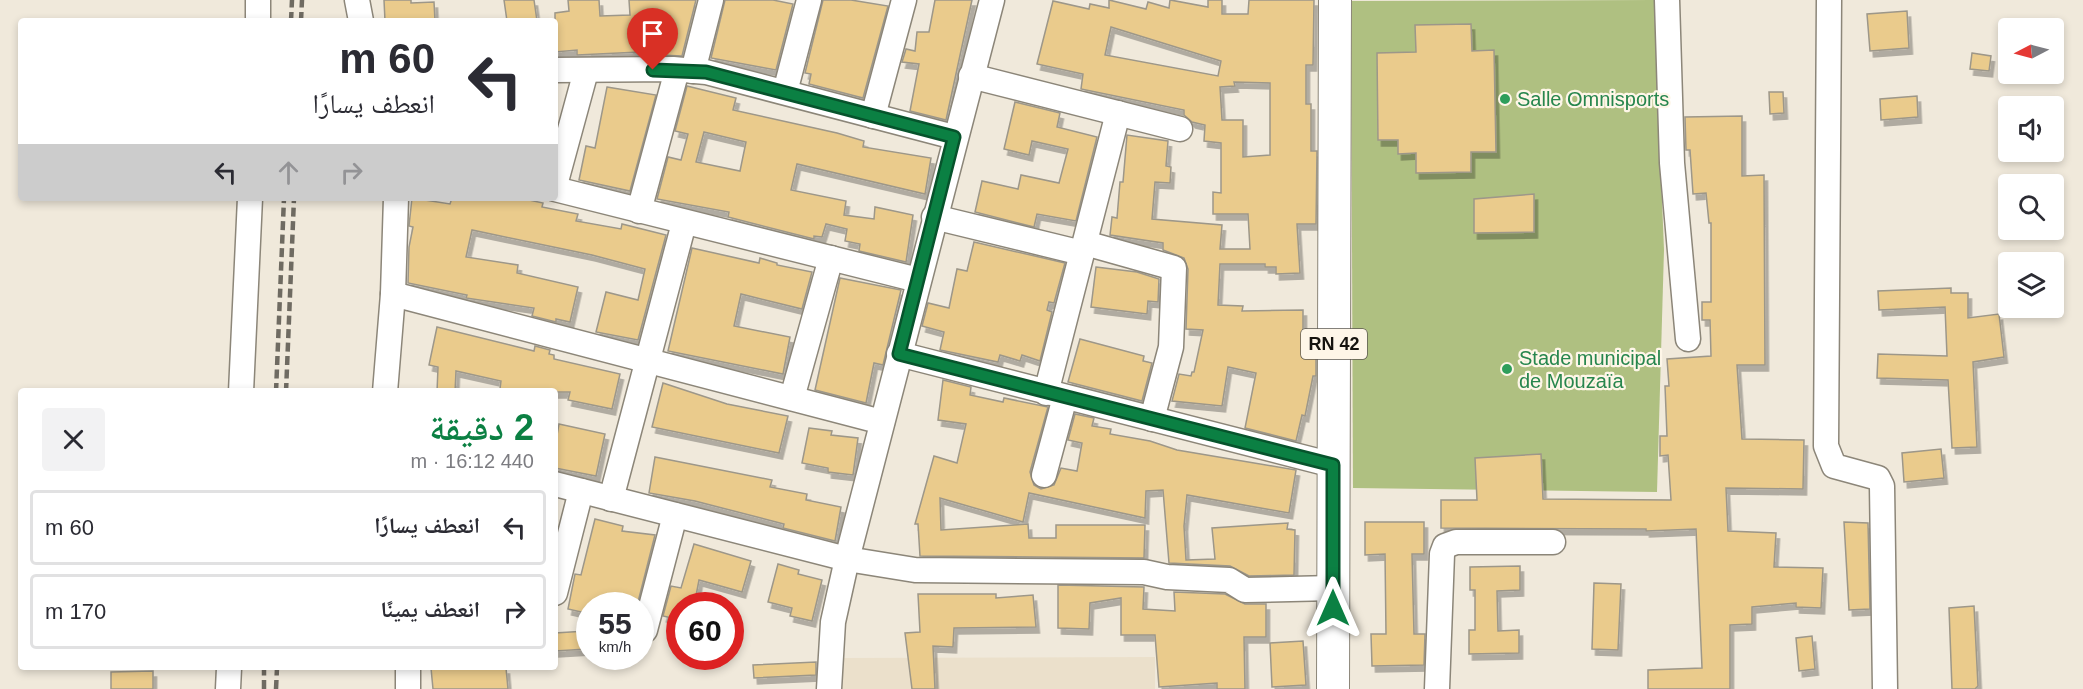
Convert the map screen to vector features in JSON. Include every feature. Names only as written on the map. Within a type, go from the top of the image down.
[{"type":"main road","name":"RN 42","points":[[1333,689],[1335,0]]},
{"type":"street","points":[[258,0],[258,18]]},
{"type":"street","points":[[357,0],[361,18]]},
{"type":"street","points":[[639,211],[685,70],[711,0]]},
{"type":"street","points":[[785,92],[809,0]]},
{"type":"street","points":[[873,116],[904,0]]},
{"type":"street","points":[[829,689],[833,622],[847,559],[954,137],[992,0]]},
{"type":"street","points":[[1667,0],[1672,163],[1688,339]]},
{"type":"street","points":[[1829,0],[1826,446],[1834,466],[1878,478],[1882,486],[1885,689]]},
{"type":"street","points":[[558,70],[685,70],[785,92],[954,137]]},
{"type":"street","points":[[558,176],[586,71]]},
{"type":"street","points":[[971,76],[1180,129]]},
{"type":"street","points":[[1044,475],[1056,395],[1084,248],[1118,113]]},
{"type":"street","points":[[558,188],[684,223],[918,280]]},
{"type":"street","points":[[241,388],[250,201]]},
{"type":"street","points":[[385,388],[393,294],[396,201]]},
{"type":"street","points":[[934,217],[1174,268],[1171,347],[1152,419]]},
{"type":"street","points":[[611,499],[684,223]]},
{"type":"street","points":[[792,398],[831,258]]},
{"type":"street","points":[[393,294],[882,422]]},
{"type":"street","points":[[899,354],[1333,465]]},
{"type":"street","points":[[558,485],[847,559],[915,570],[1144,572],[1167,577],[1230,580],[1245,590],[1333,588]]},
{"type":"street","points":[[558,582],[582,491]]},
{"type":"street","points":[[654,596],[675,515]]},
{"type":"street","points":[[1437,689],[1442,554],[1445,546],[1456,542],[1553,542]]},
{"type":"street","points":[[228,689],[229,670]]},
{"type":"street","points":[[408,670],[408,689]]},
{"type":"shaded area","points":[[1155,657],[1155,689],[841,689],[843,658]]},
{"type":"green space","name":"Stade municipal de Mouzaïa","points":[[1654,0],[1664,250],[1657,492],[1353,488],[1351,1]]},
{"type":"building","points":[[384,0],[411,0],[411,3],[434,2],[435,18],[385,18]]},
{"type":"building","points":[[504,0],[534,0],[537,18],[507,18]]},
{"type":"building","points":[[568,0],[599,0],[600,16],[630,15],[629,0],[696,0],[682,56],[639,54],[639,52],[577,55],[577,50],[558,52],[558,18],[555,18],[555,13],[569,11]]},
{"type":"building","points":[[725,0],[773,0],[793,4],[776,70],[711,58]]},
{"type":"building","points":[[823,0],[851,0],[888,6],[863,98],[809,84],[811,74],[805,73]]},
{"type":"building","points":[[935,0],[972,0],[946,120],[910,111],[919,64],[902,62],[906,49],[915,51],[917,32],[929,32]]},
{"type":"building","points":[[1109,0],[1146,9],[1148,2],[1169,8],[1170,0],[1208,7],[1208,0],[1222,0],[1222,14],[1248,14],[1249,0],[1314,0],[1313,65],[1306,65],[1306,104],[1311,104],[1311,151],[1317,151],[1316,224],[1297,224],[1300,273],[1276,274],[1276,267],[1265,267],[1265,264],[1220,264],[1218,305],[1243,306],[1242,311],[1303,310],[1303,342],[1316,342],[1316,376],[1313,376],[1305,416],[1302,415],[1296,441],[1245,428],[1256,373],[1228,367],[1222,406],[1172,401],[1179,374],[1191,376],[1194,372],[1203,330],[1186,329],[1188,269],[1184,258],[1163,250],[1163,243],[1110,235],[1112,217],[1117,218],[1127,135],[1168,141],[1166,166],[1171,167],[1170,183],[1155,182],[1152,219],[1222,225],[1220,249],[1250,249],[1248,214],[1213,214],[1213,192],[1221,193],[1221,143],[1204,141],[1205,125],[1192,122],[1184,115],[1184,110],[1081,89],[1083,74],[1037,64],[1053,1],[1089,9],[1090,4],[1109,8]],"holes":[[[1111,27],[1221,61],[1218,76],[1105,55]],[[1234,82],[1270,83],[1270,155],[1243,157],[1243,120],[1222,120],[1220,87],[1235,86]]]},
{"type":"building","points":[[1907,11],[1909,48],[1870,51],[1867,14]]},
{"type":"building","points":[[1471,24],[1472,51],[1494,50],[1496,152],[1471,152],[1471,172],[1416,173],[1416,153],[1398,154],[1398,140],[1378,140],[1377,53],[1416,52],[1415,25]]},
{"type":"building","points":[[1972,53],[1991,56],[1989,71],[1970,69]]},
{"type":"building","points":[[687,86],[736,98],[733,110],[837,133],[864,141],[863,147],[931,158],[925,194],[797,164],[791,190],[846,201],[844,215],[874,219],[875,207],[913,215],[906,262],[859,251],[860,244],[845,241],[847,229],[826,224],[822,237],[814,236],[814,239],[728,217],[729,212],[657,199],[668,157],[681,160],[688,134],[675,131]],"holes":[[[704,132],[746,142],[740,171],[696,162]]]},
{"type":"building","points":[[607,87],[656,95],[630,191],[579,180],[586,146],[595,148]]},
{"type":"building","points":[[1769,92],[1783,92],[1784,113],[1770,114]]},
{"type":"building","points":[[1917,96],[1918,117],[1881,120],[1880,99]]},
{"type":"building","points":[[1015,102],[1060,113],[1057,127],[1097,137],[1076,221],[1037,214],[1034,227],[975,212],[982,181],[1018,189],[1021,175],[1059,183],[1068,149],[1032,141],[1029,155],[1004,149]]},
{"type":"building","points":[[1742,116],[1742,176],[1764,175],[1765,365],[1737,365],[1742,439],[1804,440],[1803,489],[1726,488],[1728,531],[1776,533],[1774,567],[1823,568],[1821,608],[1796,607],[1796,603],[1752,607],[1752,624],[1730,625],[1730,689],[1648,689],[1648,670],[1702,668],[1696,529],[1646,531],[1646,529],[1441,528],[1441,500],[1477,500],[1475,458],[1541,454],[1543,499],[1671,500],[1668,455],[1660,456],[1660,436],[1667,436],[1665,386],[1669,386],[1667,359],[1711,356],[1710,320],[1702,320],[1702,302],[1711,302],[1711,223],[1709,223],[1706,193],[1693,194],[1690,150],[1686,150],[1685,117]]},
{"type":"building","points":[[1534,194],[1534,232],[1474,233],[1474,199]]},
{"type":"building","points":[[412,201],[450,204],[451,201],[534,201],[543,203],[542,207],[578,214],[576,221],[621,229],[622,224],[666,235],[638,340],[596,332],[606,292],[638,300],[645,269],[592,255],[472,230],[466,257],[518,265],[517,273],[578,287],[570,322],[556,319],[556,322],[532,316],[534,308],[466,298],[467,295],[408,283],[409,247],[413,227],[409,226]]},
{"type":"building","points":[[974,242],[1065,263],[1054,303],[1049,302],[1047,310],[1052,312],[1040,361],[1022,355],[1020,361],[1000,355],[998,362],[940,350],[944,332],[922,326],[928,303],[949,308],[957,269],[967,271]]},
{"type":"building","points":[[692,248],[759,263],[760,258],[777,263],[777,265],[812,272],[802,309],[741,294],[734,326],[790,337],[783,374],[668,351]]},
{"type":"building","points":[[1096,267],[1137,272],[1159,279],[1158,302],[1148,301],[1147,314],[1091,307]]},
{"type":"building","points":[[840,278],[901,290],[883,365],[874,363],[866,403],[815,390]]},
{"type":"building","points":[[1951,288],[1951,293],[1968,293],[1968,318],[1998,314],[2004,357],[1973,362],[1977,447],[1952,448],[1948,380],[1877,378],[1878,354],[1947,356],[1945,307],[1879,310],[1878,291]]},
{"type":"building","points":[[437,327],[534,351],[535,346],[550,350],[549,354],[554,355],[554,359],[620,374],[612,409],[568,400],[570,392],[558,392],[558,388],[500,388],[501,381],[456,371],[455,388],[437,388],[438,367],[429,365]]},
{"type":"building","points":[[1080,339],[1144,356],[1143,361],[1152,363],[1142,401],[1068,382]]},
{"type":"building","points":[[943,380],[971,387],[970,395],[1003,402],[1004,398],[1048,407],[1030,472],[1034,485],[1041,489],[1054,485],[1061,468],[1077,471],[1082,443],[1068,440],[1075,414],[1094,418],[1092,426],[1111,429],[1110,434],[1150,441],[1177,450],[1296,470],[1289,513],[1187,495],[1184,526],[1186,560],[1215,559],[1212,528],[1288,523],[1287,529],[1295,530],[1294,575],[1249,576],[1230,566],[1169,563],[1163,490],[1146,491],[1145,518],[1029,493],[1023,522],[940,498],[941,530],[1028,524],[1029,538],[1056,538],[1056,525],[1145,525],[1144,558],[920,556],[918,524],[915,524],[934,456],[957,463],[966,424],[938,420]]},
{"type":"building","points":[[663,383],[727,404],[788,416],[779,453],[652,427]]},
{"type":"building","points":[[559,424],[605,434],[596,476],[558,469]]},
{"type":"building","points":[[809,428],[832,431],[831,435],[858,438],[853,475],[828,472],[828,468],[802,463]]},
{"type":"building","points":[[1941,449],[1944,478],[1904,482],[1902,453]]},
{"type":"building","points":[[655,457],[772,480],[770,487],[807,494],[806,500],[841,507],[835,541],[783,528],[784,524],[695,501],[649,493]]},
{"type":"building","points":[[595,519],[623,526],[622,531],[655,535],[641,592],[576,592],[576,611],[568,609],[575,574],[581,575]]},
{"type":"building","points":[[1365,522],[1424,522],[1424,554],[1412,554],[1414,634],[1425,634],[1424,665],[1372,666],[1371,634],[1386,634],[1385,554],[1365,555]]},
{"type":"building","points":[[1844,522],[1868,523],[1870,609],[1849,610]]},
{"type":"building","points":[[694,544],[751,561],[742,592],[699,580],[697,592],[669,592],[671,586],[681,588]]},
{"type":"building","points":[[778,564],[799,570],[798,574],[822,580],[812,621],[790,616],[792,608],[768,602]]},
{"type":"building","points":[[1520,566],[1520,590],[1497,591],[1498,631],[1519,630],[1519,653],[1469,654],[1469,630],[1475,630],[1475,590],[1470,590],[1470,567]]},
{"type":"building","points":[[1594,583],[1621,584],[1618,650],[1592,649]]},
{"type":"building","points":[[1058,585],[1144,587],[1143,609],[1175,611],[1174,592],[1225,594],[1245,604],[1266,604],[1266,637],[1244,637],[1245,689],[1217,689],[1217,683],[1159,687],[1155,635],[1121,635],[1121,598],[1090,603],[1089,629],[1058,628]]},
{"type":"building","points":[[918,594],[996,594],[996,598],[1033,595],[1036,627],[954,628],[953,647],[933,646],[935,689],[912,689],[905,633],[920,632]]},
{"type":"building","points":[[1974,606],[1978,686],[1975,689],[1952,689],[1949,608]]},
{"type":"building","points":[[576,632],[576,650],[558,651],[558,633]]},
{"type":"building","points":[[1812,636],[1815,669],[1799,671],[1796,638]]},
{"type":"building","points":[[1303,641],[1306,685],[1272,687],[1270,643]]},
{"type":"building","points":[[816,662],[816,675],[754,678],[753,665]]},
{"type":"building","points":[[431,670],[506,670],[508,689],[433,689]]},
{"type":"building","points":[[153,671],[153,689],[111,689],[111,672]]},
{"type":"railway","points":[[291,18],[292,0]]},
{"type":"railway","points":[[301,18],[302,0]]},
{"type":"railway","points":[[276,388],[284,201]]},
{"type":"railway","points":[[286,388],[294,201]]},
{"type":"railway","points":[[264,670],[264,689]]},
{"type":"railway","points":[[276,689],[277,670]]},
{"type":"place","name":"Salle Omnisports","points":[[1505,99]]},
{"type":"place","name":"Stade municipal de Mouzaïa","points":[[1507,369]]},
{"type":"route","points":[[653,70],[677,69],[706,72],[954,137],[899,354],[1333,465],[1333,608]]}]
